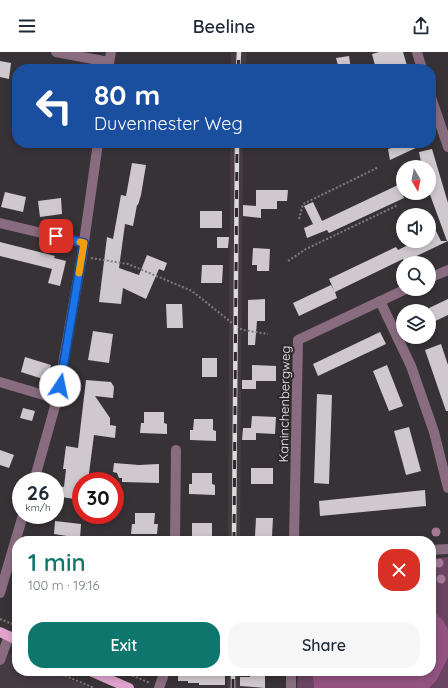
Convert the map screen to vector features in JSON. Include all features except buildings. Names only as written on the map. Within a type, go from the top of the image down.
[{"type":"main road","points":[[101,676],[129,688]]},
{"type":"street","points":[[56,52],[109,61]]},
{"type":"street","points":[[417,52],[421,64]]},
{"type":"street","points":[[436,112],[448,147]]},
{"type":"street","points":[[37,472],[57,399],[82,256],[97,148]]},
{"type":"street","points":[[0,223],[84,243]]},
{"type":"street","points":[[436,275],[448,270]]},
{"type":"street","name":"Kaninchenbergweg","points":[[294,536],[298,340],[396,294]]},
{"type":"street","points":[[380,301],[411,366],[434,432],[448,488]]},
{"type":"street","points":[[0,382],[57,399]]},
{"type":"street","points":[[176,450],[176,536]]},
{"type":"street","points":[[18,536],[21,524]]},
{"type":"street","points":[[436,550],[448,549]]},
{"type":"street","points":[[0,593],[12,554]]},
{"type":"street","points":[[0,660],[9,636]]},
{"type":"street","points":[[159,688],[163,676]]},
{"type":"street","points":[[291,676],[291,688]]},
{"type":"path","points":[[299,219],[303,204],[378,167]]},
{"type":"path","points":[[288,261],[306,249],[398,205]]},
{"type":"path","points":[[82,256],[128,264],[192,291],[243,330],[268,334]]},
{"type":"path","points":[[0,619],[12,624]]},
{"type":"path","points":[[66,676],[94,688]]},
{"type":"path","points":[[133,676],[159,688]]},
{"type":"shaded area","points":[[231,52],[247,52],[246,64],[231,64]]},
{"type":"shaded area","points":[[230,148],[243,148],[240,536],[228,536]]},
{"type":"shaded area","points":[[448,557],[448,629],[443,620],[436,614],[436,558]]},
{"type":"shaded area","points":[[436,614],[443,620],[448,629],[448,658],[437,680],[429,688],[314,688],[313,676],[436,676]]},
{"type":"shaded area","points":[[0,650],[12,655],[12,676],[62,676],[90,688],[0,688]]},
{"type":"shaded area","points":[[448,658],[448,688],[429,688],[437,680]]},
{"type":"shaded area","points":[[227,676],[240,676],[240,688],[227,688]]},
{"type":"shaded area","points":[[298,676],[313,676],[314,688],[297,688]]},
{"type":"railway","points":[[238,64],[239,52]]},
{"type":"railway","points":[[234,536],[237,148]]},
{"type":"railway","points":[[233,676],[233,688]]},
{"type":"slow traffic","points":[[79,273],[84,243],[80,242]]},
{"type":"route","points":[[56,236],[84,243],[60,386]]}]
